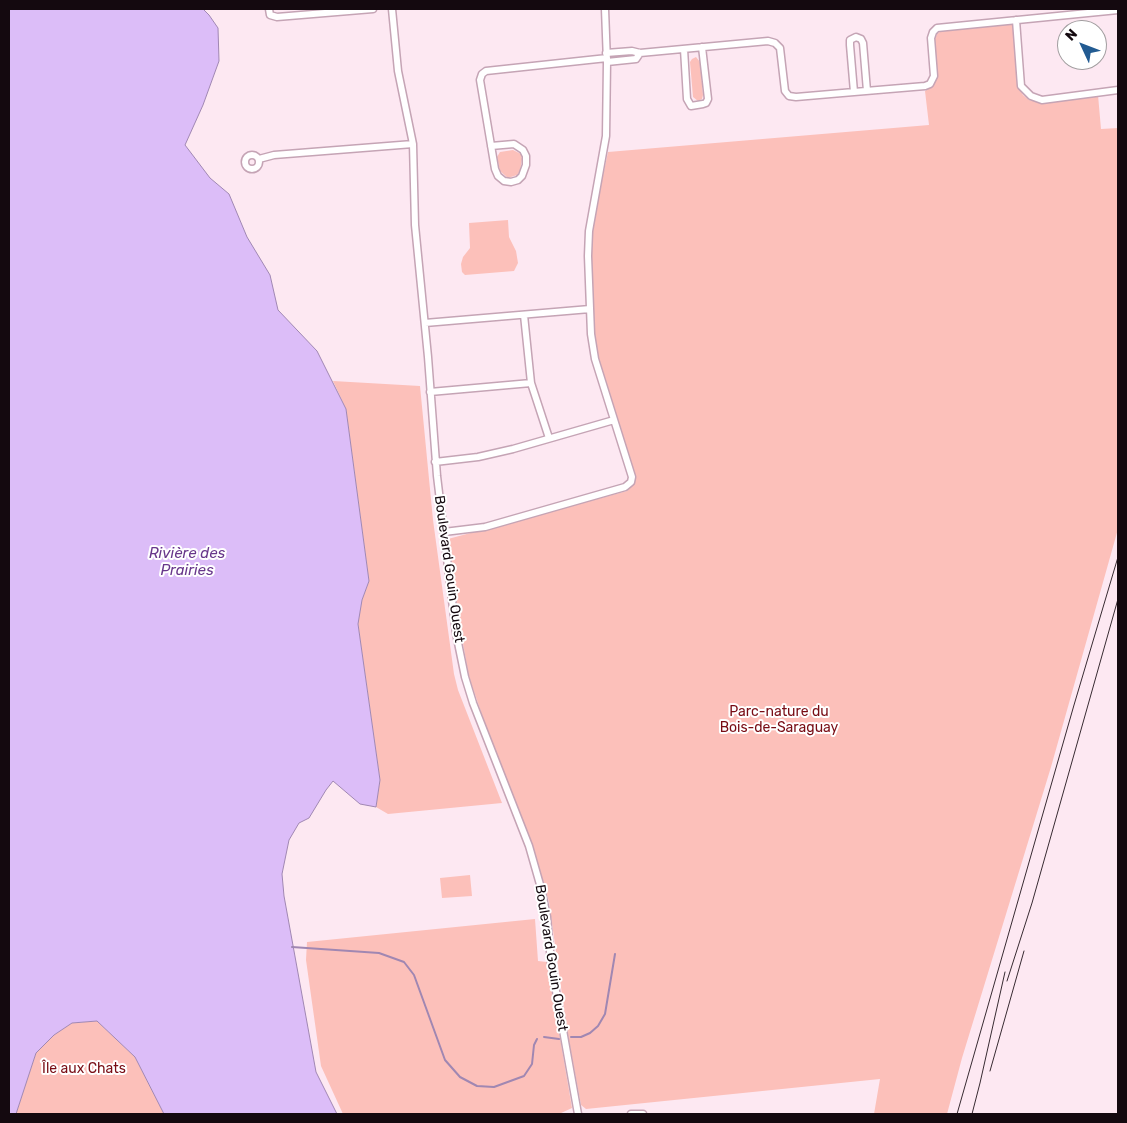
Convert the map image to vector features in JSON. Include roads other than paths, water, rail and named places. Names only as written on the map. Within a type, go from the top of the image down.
[{"type":"street","points":[[270,12],[277,18],[329,11],[373,9]]},
{"type":"street","name":"Boulevard Gouin Ouest","points":[[392,9],[398,71],[413,144],[415,225],[436,462],[456,633],[467,683],[480,725],[529,846],[541,888],[547,916],[551,963],[578,1114]]},
{"type":"street","points":[[444,532],[485,527],[625,488],[631,482],[632,477],[595,359],[591,334],[589,231],[606,136],[607,57],[605,9]]},
{"type":"street","points":[[491,146],[514,144],[523,150],[526,156],[526,165],[522,176],[518,180],[504,181],[498,176],[495,169],[491,146],[480,80],[482,74],[486,71],[607,57],[636,59],[640,53],[768,41],[775,43],[780,48],[785,90],[790,96],[925,86],[930,84],[934,76],[931,38],[937,28],[1118,10]]},
{"type":"street","points":[[1016,20],[1022,86],[1031,96],[1042,100],[1118,90]]},
{"type":"street","points":[[854,92],[850,40],[856,37],[861,39],[863,43],[868,91]]},
{"type":"street","points":[[684,49],[687,99],[691,106],[706,103],[708,99],[702,47]]},
{"type":"street","points":[[259,159],[279,154],[413,144]]},
{"type":"street","points":[[425,323],[590,309]]},
{"type":"street","points":[[524,315],[531,383],[549,438]]},
{"type":"street","points":[[430,392],[531,383]]},
{"type":"street","points":[[436,462],[478,457],[513,449],[614,420]]},
{"type":"street","points":[[631,1114],[643,1114]]},
{"type":"water","name":"Rivière des Prairies","points":[[9,9],[203,9],[209,15],[218,28],[219,61],[203,105],[185,145],[210,178],[229,194],[247,237],[270,275],[278,310],[317,351],[346,409],[369,581],[362,600],[358,624],[380,780],[376,807],[360,804],[333,781],[309,818],[299,823],[289,840],[282,874],[284,896],[316,1072],[337,1114],[164,1114],[135,1057],[97,1021],[72,1023],[54,1035],[36,1053],[16,1114],[9,1114]]},
{"type":"waterway","points":[[292,947],[379,953],[404,962],[414,975],[445,1060],[460,1077],[477,1086],[494,1087],[524,1076],[532,1064],[534,1045],[537,1039]]},
{"type":"waterway","points":[[571,1037],[581,1037],[590,1033],[598,1026],[605,1014],[615,954]]},
{"type":"waterway","points":[[544,1037],[559,1039]]},
{"type":"tram line","points":[[957,1114],[1118,557]]},
{"type":"tram line","points":[[1007,981],[1032,903],[1118,599]]},
{"type":"tram line","points":[[990,1071],[1024,951]]},
{"type":"tram line","points":[[972,1114],[1005,972]]},
{"type":"park label","name":"Parc-nature du Bois-de-Saraguay","points":[[779,720]]},
{"type":"park label","name":"Île aux Chats","points":[[84,1069]]}]
